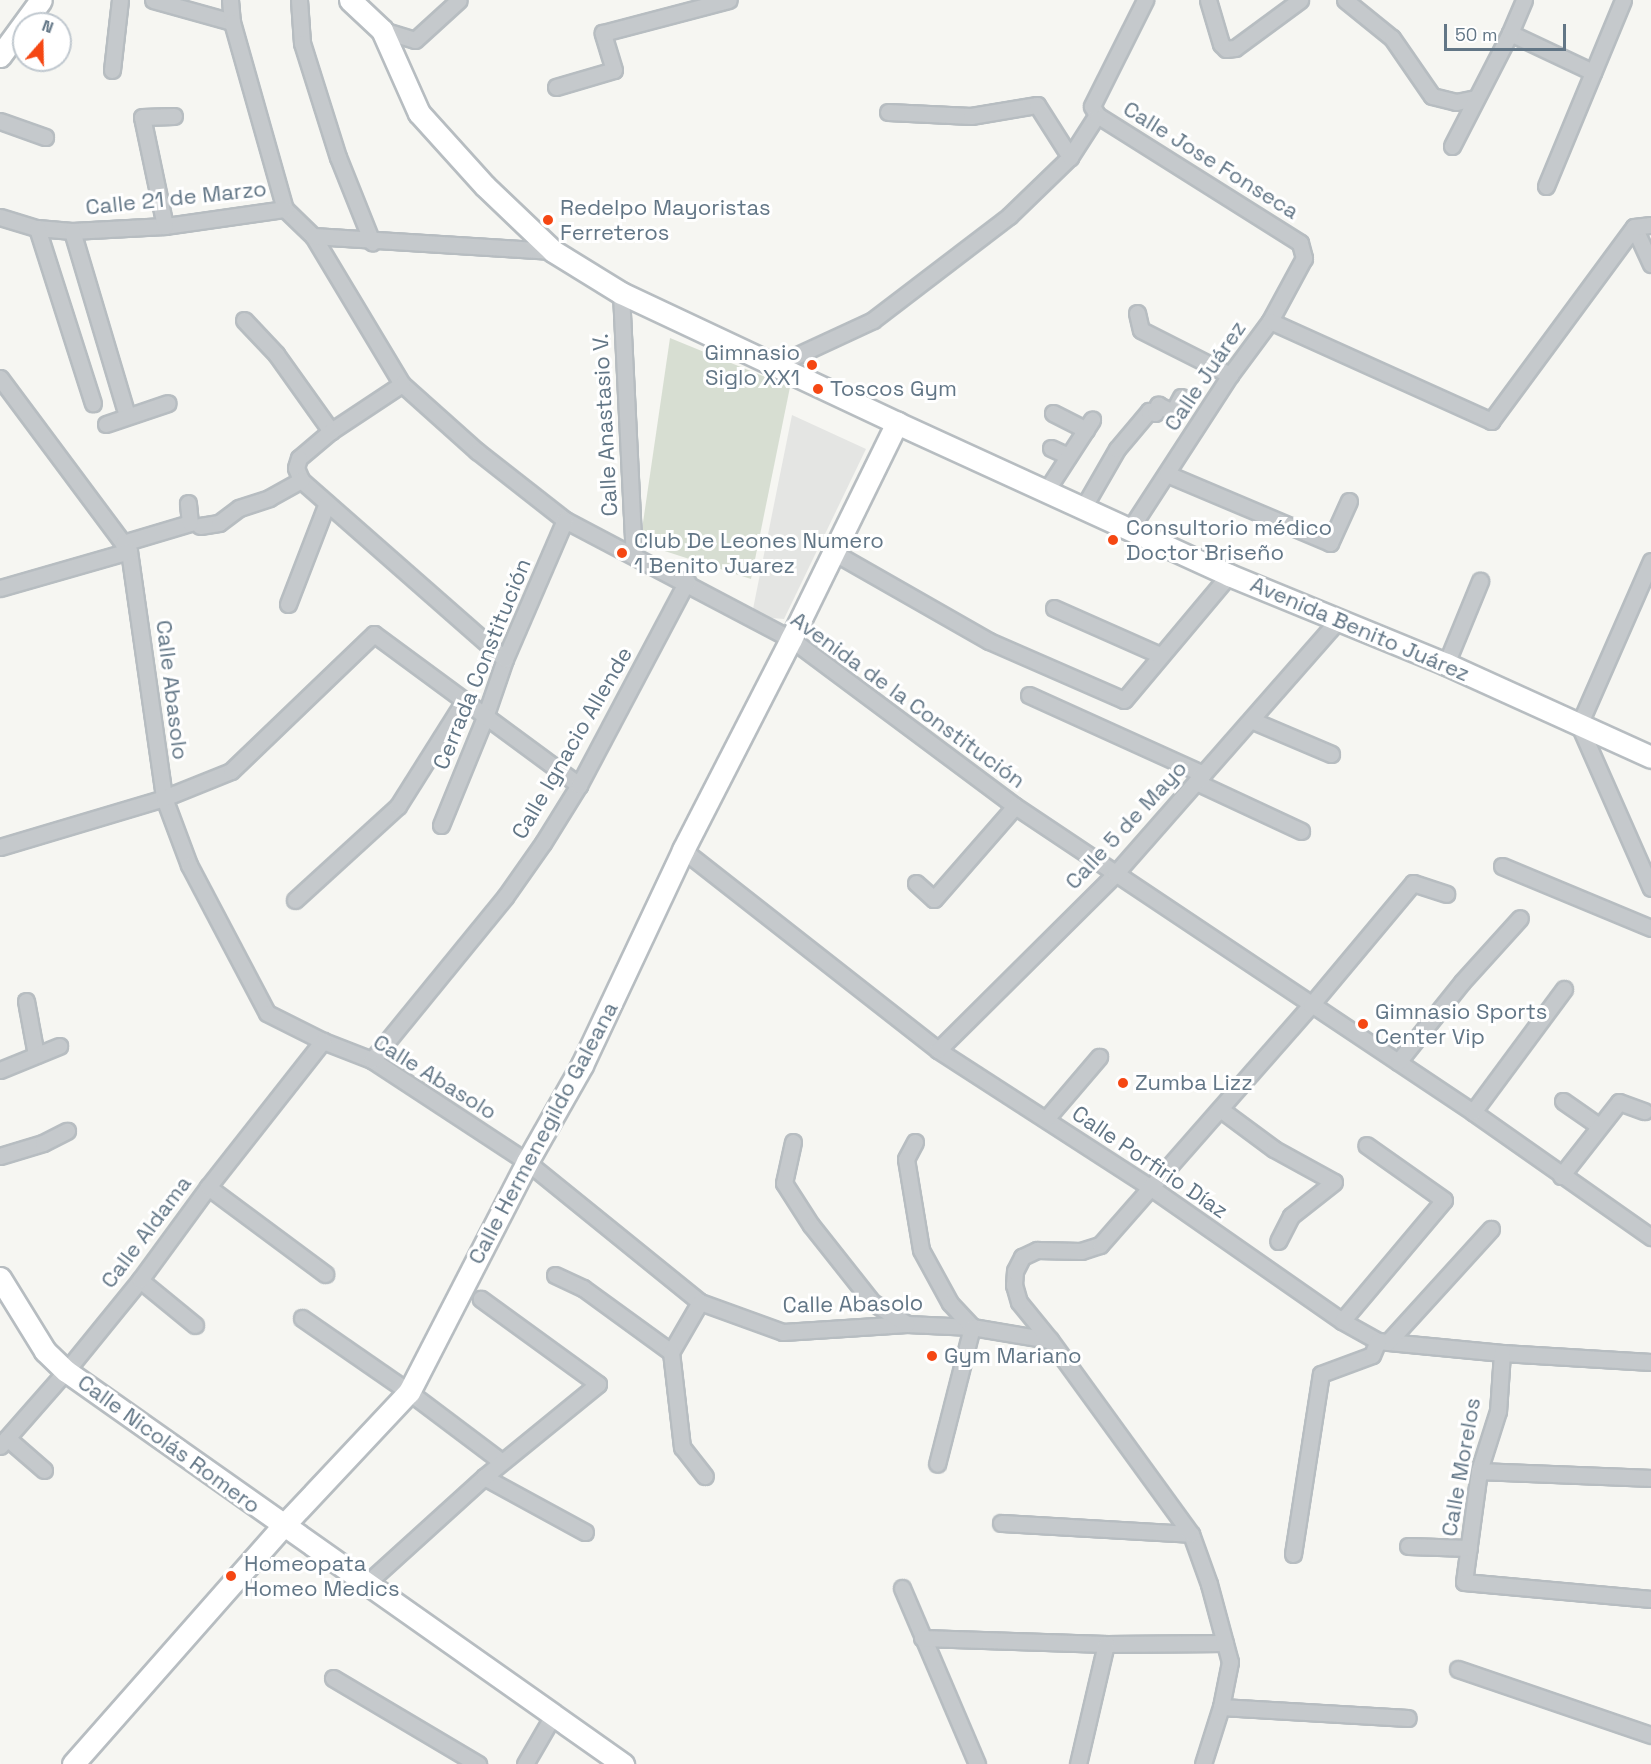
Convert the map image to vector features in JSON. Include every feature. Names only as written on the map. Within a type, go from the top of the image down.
[{"type":"main road","points":[[0,56],[41,0]]},
{"type":"main road","name":"Avenida Benito Juárez","points":[[350,0],[382,30],[419,113],[485,186],[553,251],[621,293],[897,423],[1229,574],[1446,664],[1651,758]]},
{"type":"main road","name":"Calle Hermenegildo Galeana","points":[[73,1764],[283,1526],[409,1392],[527,1162],[582,1065],[682,850],[791,639],[897,423]]},
{"type":"main road","name":"Calle Nicolás Romero","points":[[0,1278],[45,1351],[66,1371],[623,1764]]},
{"type":"street","points":[[112,70],[120,0]]},
{"type":"street","points":[[153,0],[232,22]]},
{"type":"street","points":[[230,0],[232,22],[285,209]]},
{"type":"street","points":[[299,0],[302,43],[338,157],[372,242]]},
{"type":"street","points":[[382,30],[415,40],[459,0]]},
{"type":"street","points":[[556,87],[615,70],[603,33],[729,0]]},
{"type":"street","points":[[774,366],[873,320],[1009,216],[1070,157],[1097,115],[1092,106],[1145,0]]},
{"type":"street","points":[[1208,0],[1221,44],[1226,49],[1235,48],[1300,0]]},
{"type":"street","points":[[1345,0],[1392,38],[1432,96],[1456,102],[1476,98]]},
{"type":"street","points":[[1452,146],[1510,33],[1524,0]]},
{"type":"street","points":[[1546,186],[1623,0]]},
{"type":"street","points":[[1510,33],[1593,72]]},
{"type":"street","points":[[888,112],[971,116],[1037,105],[1070,157]]},
{"type":"street","name":"Calle Jose Fonseca","points":[[1097,115],[1300,243]]},
{"type":"street","points":[[165,226],[142,117],[174,116]]},
{"type":"street","points":[[0,121],[45,137]]},
{"type":"street","name":"Calle 21 de Marzo","points":[[0,218],[37,228],[72,231],[165,226],[285,209]]},
{"type":"street","name":"Avenida de la Constitución","points":[[285,209],[313,236],[402,384],[477,451],[565,520],[687,582],[791,639],[1015,806],[1473,1112],[1561,1176],[1651,1236]]},
{"type":"street","points":[[1270,321],[1491,421],[1634,227],[1651,225]]},
{"type":"street","points":[[1634,227],[1651,264]]},
{"type":"street","points":[[37,228],[93,403]]},
{"type":"street","points":[[72,231],[127,415]]},
{"type":"street","points":[[313,236],[372,242],[553,251]]},
{"type":"street","name":"Calle Juárez","points":[[1130,529],[1230,375],[1270,321],[1304,258],[1300,243]]},
{"type":"street","name":"Calle Anastasio V.","points":[[621,293],[634,555]]},
{"type":"street","points":[[1137,313],[1142,330],[1230,375]]},
{"type":"street","points":[[244,321],[276,354],[331,431]]},
{"type":"street","name":"Calle Abasolo","points":[[0,378],[126,547],[164,798],[189,866],[267,1012],[323,1041],[372,1060],[527,1162],[700,1302],[783,1332],[907,1324],[972,1327],[1050,1340]]},
{"type":"street","points":[[402,384],[331,431],[299,458],[296,468],[301,480],[505,659]]},
{"type":"street","points":[[1083,508],[1117,449],[1149,411],[1155,413],[1158,405],[1173,412],[1181,397]]},
{"type":"street","points":[[106,424],[168,403]]},
{"type":"street","points":[[1046,491],[1089,425],[1053,413]]},
{"type":"street","points":[[1050,448],[1068,456]]},
{"type":"street","points":[[1167,474],[1330,543],[1349,501]]},
{"type":"street","points":[[200,526],[219,523],[239,508],[269,498],[301,480]]},
{"type":"street","points":[[0,588],[126,547],[190,523],[188,503]]},
{"type":"street","points":[[288,604],[327,503]]},
{"type":"street","name":"Cerrada Constitución","points":[[441,825],[485,717],[505,659],[565,520]]},
{"type":"street","points":[[833,552],[989,641],[1124,700],[1229,574]]},
{"type":"street","points":[[1651,561],[1579,725],[1651,888]]},
{"type":"street","points":[[1446,664],[1480,581]]},
{"type":"street","name":"Calle Ignacio Allende","points":[[372,1060],[505,897],[579,785],[687,582]]},
{"type":"street","points":[[1054,608],[1160,656]]},
{"type":"street","name":"Calle 5 de Mayo","points":[[938,1050],[1115,874],[1338,621]]},
{"type":"street","points":[[0,847],[164,798],[231,771],[374,634],[579,785]]},
{"type":"street","points":[[1029,695],[1301,831]]},
{"type":"street","points":[[296,900],[398,806],[464,701]]},
{"type":"street","points":[[1251,720],[1331,754]]},
{"type":"street","points":[[916,883],[934,899],[1015,806]]},
{"type":"street","name":"Calle Porfirio Díaz","points":[[682,850],[938,1050],[1150,1187],[1342,1321],[1383,1342],[1502,1353],[1651,1362]]},
{"type":"street","points":[[1502,866],[1651,928]]},
{"type":"street","points":[[1203,1764],[1221,1707],[1230,1662],[1209,1584],[1191,1534],[1050,1340],[1018,1302],[1014,1285],[1015,1271],[1022,1257],[1037,1250],[1081,1251],[1100,1245],[1311,1005],[1413,883],[1446,894]]},
{"type":"street","points":[[1398,1062],[1461,982],[1520,918]]},
{"type":"street","points":[[1473,1112],[1564,989]]},
{"type":"street","points":[[26,1001],[36,1055]]},
{"type":"street","name":"Calle Aldama","points":[[3,1442],[66,1371],[140,1280],[208,1187],[323,1041]]},
{"type":"street","points":[[0,1070],[59,1046]]},
{"type":"street","points":[[1046,1119],[1099,1058]]},
{"type":"street","points":[[1563,1101],[1599,1126]]},
{"type":"street","points":[[1561,1176],[1619,1102],[1644,1111]]},
{"type":"street","points":[[1220,1109],[1274,1149],[1334,1182],[1291,1216],[1278,1241]]},
{"type":"street","points":[[0,1156],[43,1143],[67,1131]]},
{"type":"street","points":[[793,1142],[784,1183],[811,1225],[872,1302],[907,1324]]},
{"type":"street","points":[[915,1142],[906,1159],[921,1250],[950,1303],[972,1327],[937,1464]]},
{"type":"street","points":[[1342,1321],[1444,1200],[1366,1145]]},
{"type":"street","points":[[208,1187],[325,1274]]},
{"type":"street","points":[[1293,1554],[1321,1374],[1372,1355],[1491,1229]]},
{"type":"street","points":[[555,1275],[583,1288],[671,1352]]},
{"type":"street","points":[[140,1280],[195,1325]]},
{"type":"street","points":[[366,1584],[484,1477],[597,1384],[481,1299]]},
{"type":"street","points":[[700,1302],[671,1352],[682,1447],[705,1476]]},
{"type":"street","points":[[302,1318],[409,1392],[502,1462]]},
{"type":"street","name":"Calle Morelos","points":[[1502,1353],[1497,1411],[1479,1471],[1464,1582],[1651,1599]]},
{"type":"street","points":[[3,1442],[44,1470]]},
{"type":"street","points":[[1479,1471],[1651,1478]]},
{"type":"street","points":[[484,1477],[585,1532]]},
{"type":"street","points":[[1001,1522],[1191,1534]]},
{"type":"street","points":[[1408,1546],[1469,1548]]},
{"type":"street","points":[[902,1588],[977,1764]]},
{"type":"street","points":[[922,1638],[1106,1644],[1225,1643]]},
{"type":"street","points":[[1078,1764],[1106,1644]]},
{"type":"street","points":[[1458,1670],[1651,1734]]},
{"type":"street","points":[[333,1678],[478,1764]]},
{"type":"street","points":[[1221,1707],[1408,1718]]},
{"type":"street","points":[[525,1764],[554,1714]]},
{"type":"shaded area","points":[[670,338],[790,387],[751,579],[640,543]]},
{"type":"shaded area","points":[[792,415],[866,449],[784,619],[771,618],[753,609]]},
{"type":"place","name":"Redelpo Mayoristas Ferreteros","points":[[548,220]]},
{"type":"place","name":"Gimnasio Siglo XX1","points":[[812,365]]},
{"type":"place","name":"Toscos Gym","points":[[818,389]]},
{"type":"place","name":"Consultorio médico Doctor Briseño","points":[[1113,540]]},
{"type":"place","name":"Club De Leones Numero 1 Benito Juarez","points":[[622,553]]},
{"type":"place","name":"Gimnasio Sports Center Vip","points":[[1363,1024]]},
{"type":"place","name":"Zumba Lizz","points":[[1123,1083]]},
{"type":"place","name":"Gym Mariano","points":[[932,1356]]},
{"type":"place","name":"Homeopata Homeo Medics","points":[[231,1576]]}]
